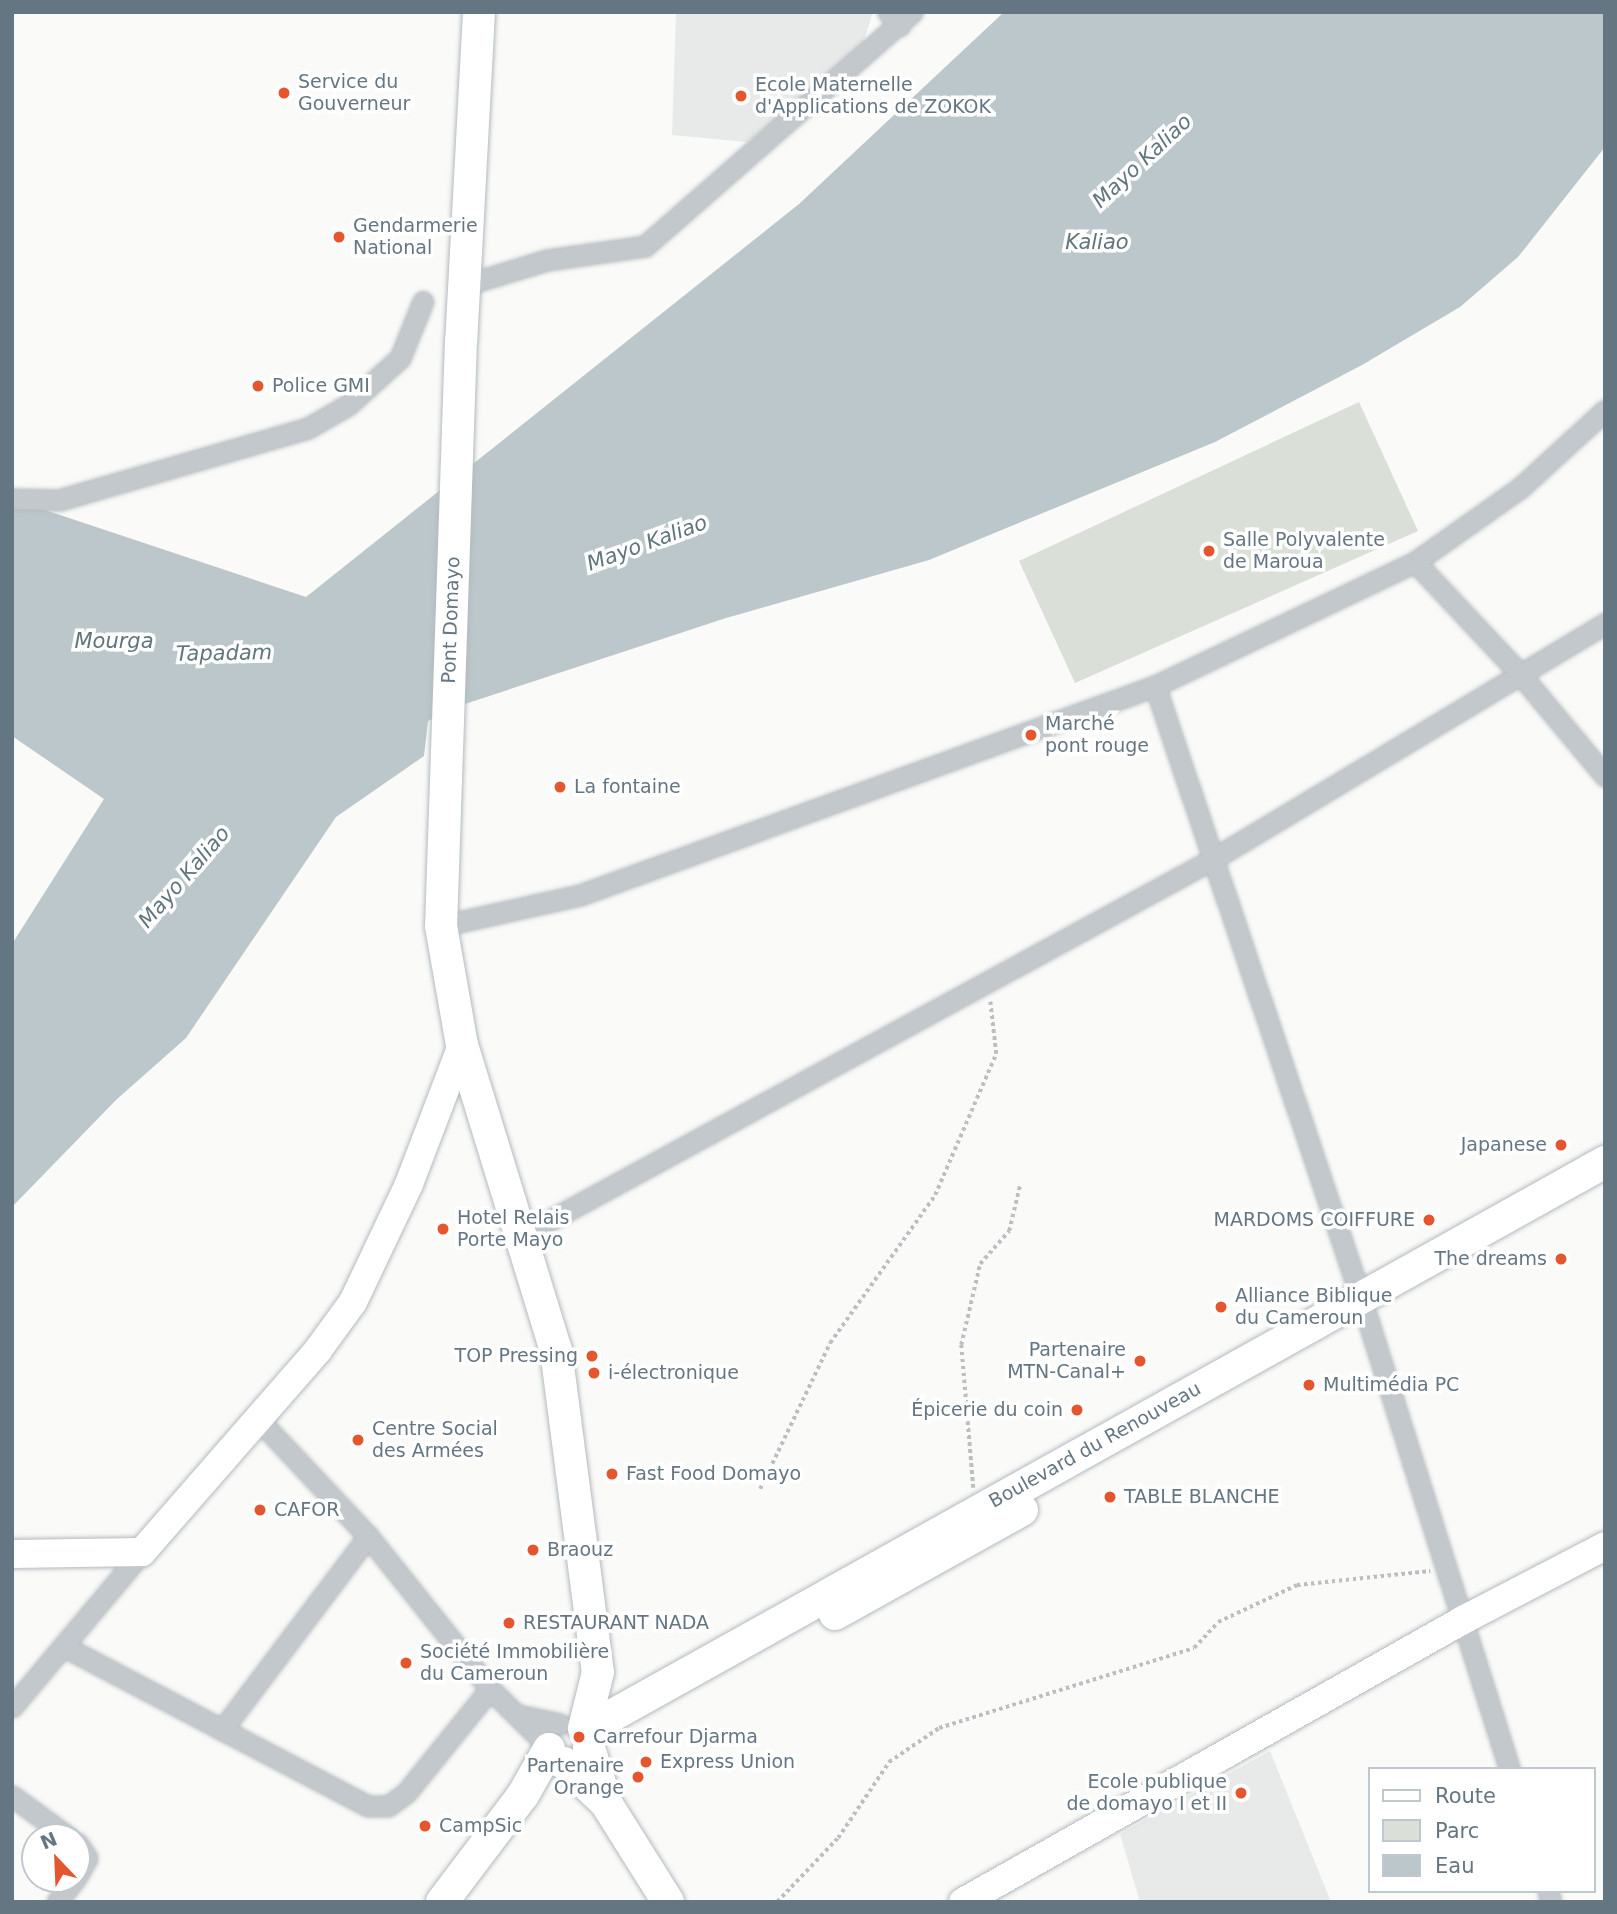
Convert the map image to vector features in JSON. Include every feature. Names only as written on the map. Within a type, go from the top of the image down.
[{"type":"main road","name":"Pont Domayo","points":[[479,12],[442,836],[441,926],[462,1045],[556,1350],[598,1672],[570,1742]]},
{"type":"main road","name":"Boulevard du Renouveau","points":[[570,1742],[910,1574],[1605,1162]]},
{"type":"main road","name":"Boulevard du Renouveau","points":[[570,1742],[976,1511],[1364,1306],[1605,1186]]},
{"type":"main road","points":[[442,1902],[523,1795],[570,1742],[668,1902]]},
{"type":"street","points":[[465,285],[547,260],[645,246],[900,17]]},
{"type":"street","points":[[12,499],[59,500],[308,428],[348,405],[393,365],[423,301]]},
{"type":"street","points":[[441,926],[580,895],[1155,686],[1415,562],[1520,488],[1605,410]]},
{"type":"street","points":[[1415,562],[1520,674],[1605,776]]},
{"type":"street","points":[[521,1236],[1213,859],[1605,623]]},
{"type":"street","points":[[1155,686],[1364,1306],[1508,1767]]},
{"type":"street","points":[[12,1707],[142,1552],[318,1350],[353,1301],[409,1184],[462,1045]]},
{"type":"street","points":[[258,1419],[368,1536],[490,1689],[518,1715],[570,1742]]},
{"type":"street","points":[[222,1730],[368,1536]]},
{"type":"street","points":[[963,1902],[1463,1620],[1605,1546]]},
{"type":"street","points":[[12,1554],[142,1552]]},
{"type":"street","points":[[63,1646],[368,1806],[388,1806],[406,1793],[490,1689]]},
{"type":"street","points":[[12,1796],[49,1823]]},
{"type":"path","points":[[760,1489],[830,1343],[936,1195],[996,1054],[986,982]]},
{"type":"path","points":[[976,1511],[961,1384],[961,1345],[980,1264],[1009,1231],[1020,1185]]},
{"type":"path","points":[[777,1902],[846,1828],[889,1762],[940,1728],[1194,1648],[1218,1622],[1297,1585],[1447,1569]]},
{"type":"shaded area","name":"Ecole Maternelle d'Applications de ZOKOK","points":[[676,12],[873,12],[859,56],[747,142],[672,135]]},
{"type":"shaded area","name":"Ecole publique de domayo I et II","points":[[1270,1751],[1331,1902],[1140,1902],[1120,1834]]},
{"type":"green space","points":[[1359,402],[1418,531],[1075,683],[1019,561]]},
{"type":"water","name":"Kaliao","points":[[1004,12],[1605,12],[1605,147],[1518,257],[1460,307],[1362,365],[1215,442],[929,560],[726,618],[465,704],[428,721],[424,756],[336,817],[186,1038],[116,1100],[12,1207],[12,944],[104,799],[12,736],[12,504],[45,510],[306,597],[799,204]]},
{"type":"place","name":"Service du Gouverneur","points":[[284,93]]},
{"type":"place","name":"Ecole Maternelle d'Applications de ZOKOK","points":[[741,96]]},
{"type":"place","name":"Gendarmerie National","points":[[339,237]]},
{"type":"place","name":"Police GMI","points":[[258,386]]},
{"type":"place","name":"Salle Polyvalente de Maroua","points":[[1209,551]]},
{"type":"place","name":"Marché pont rouge","points":[[1031,735]]},
{"type":"place","name":"La fontaine","points":[[560,787]]},
{"type":"place","name":"Japanese","points":[[1561,1145]]},
{"type":"place","name":"MARDOMS COIFFURE","points":[[1429,1220]]},
{"type":"place","name":"Hotel Relais Porte Mayo","points":[[443,1229]]},
{"type":"place","name":"The dreams","points":[[1561,1259]]},
{"type":"place","name":"Alliance Biblique du Cameroun","points":[[1221,1307]]},
{"type":"place","name":"TOP Pressing","points":[[592,1356]]},
{"type":"place","name":"Partenaire MTN-Canal+","points":[[1140,1361]]},
{"type":"place","name":"i-électronique","points":[[594,1373]]},
{"type":"place","name":"Multimédia PC","points":[[1309,1385]]},
{"type":"place","name":"Épicerie du coin","points":[[1077,1410]]},
{"type":"place","name":"Centre Social des Armées","points":[[358,1440]]},
{"type":"place","name":"Fast Food Domayo","points":[[612,1474]]},
{"type":"place","name":"TABLE BLANCHE","points":[[1110,1497]]},
{"type":"place","name":"CAFOR","points":[[260,1510]]},
{"type":"place","name":"Braouz","points":[[533,1550]]},
{"type":"place","name":"RESTAURANT NADA","points":[[509,1623]]},
{"type":"place","name":"Société Immobilière du Cameroun","points":[[406,1663]]},
{"type":"place","name":"Carrefour Djarma","points":[[579,1737]]},
{"type":"place","name":"Express Union","points":[[646,1762]]},
{"type":"place","name":"Partenaire Orange","points":[[638,1777]]},
{"type":"place","name":"Ecole publique de domayo I et II","points":[[1241,1793]]},
{"type":"place","name":"CampSic","points":[[425,1826]]},
{"type":"water label","name":"Mayo Kaliao","points":[[1142,161]]},
{"type":"water label","name":"Mayo Kaliao","points":[[647,543]]},
{"type":"water label","name":"Mourga","points":[[114,641]]},
{"type":"water label","name":"Tapadam","points":[[224,653]]},
{"type":"water label","name":"Mayo Kaliao","points":[[184,877]]}]
